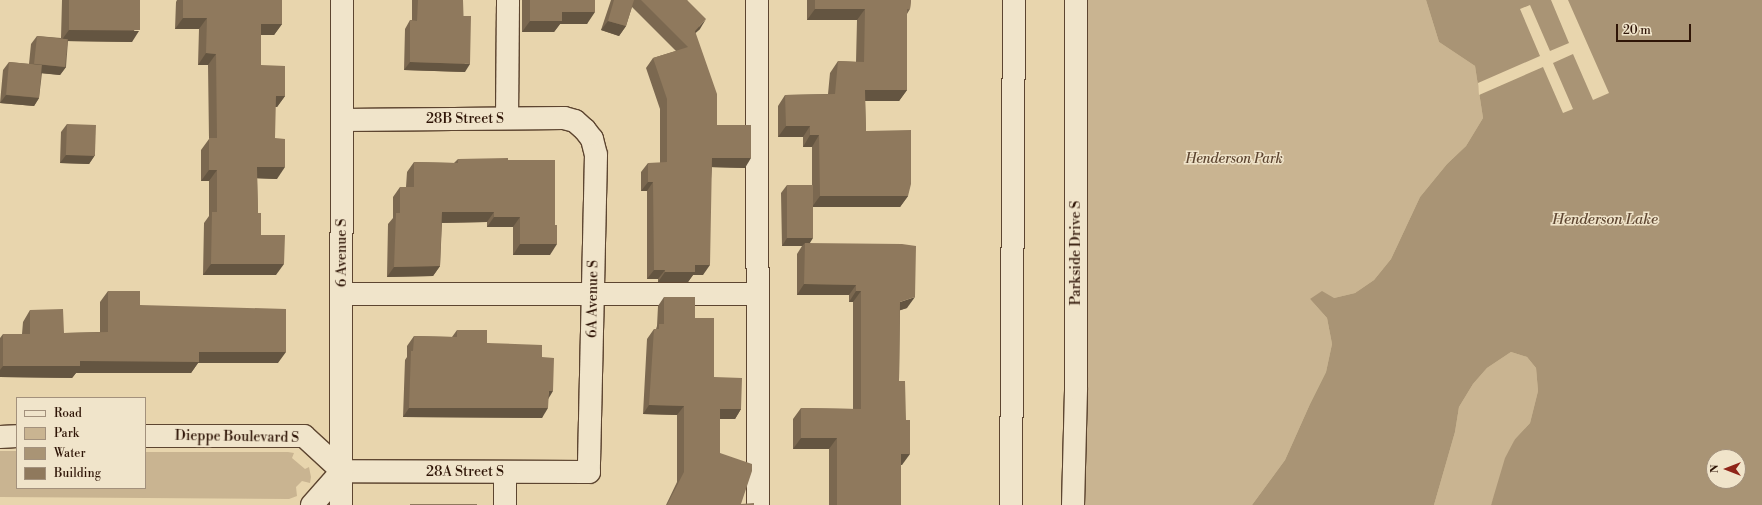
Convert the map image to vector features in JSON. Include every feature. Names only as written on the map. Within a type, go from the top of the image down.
[{"type":"street","name":"6 Avenue S","points":[[341,505],[342,0]]},
{"type":"street","points":[[507,118],[508,0]]},
{"type":"street","points":[[757,0],[758,505]]},
{"type":"street","points":[[1011,505],[1014,0]]},
{"type":"street","name":"Parkside Drive S","points":[[1073,505],[1076,388],[1076,0]]},
{"type":"street","name":"28B Street S","points":[[342,120],[564,118],[575,121],[585,130]]},
{"type":"street","name":"6A Avenue S","points":[[585,130],[592,139],[596,155],[589,472]]},
{"type":"street","points":[[342,294],[758,294]]},
{"type":"street","points":[[0,436],[16,436]]},
{"type":"street","name":"Dieppe Boulevard S","points":[[146,436],[304,436],[342,471]]},
{"type":"street","points":[[312,505],[342,471]]},
{"type":"street","name":"28A Street S","points":[[342,471],[589,472]]},
{"type":"street","points":[[504,472],[505,505]]},
{"type":"green space","name":"Henderson Park","points":[[1076,0],[1426,0],[1439,42],[1475,66],[1483,118],[1466,146],[1447,164],[1420,197],[1391,259],[1374,280],[1355,293],[1334,298],[1310,299],[1327,318],[1332,344],[1326,372],[1285,460],[1252,505],[1073,505]]},
{"type":"green space","points":[[1511,352],[1527,357],[1536,368],[1538,391],[1530,423],[1515,439],[1491,505],[1434,505],[1455,432],[1459,407],[1473,384],[1487,368]]},
{"type":"green space","points":[[0,451],[16,451],[16,489],[146,489],[146,452],[288,452],[294,453],[292,458],[305,469],[309,467],[311,477],[310,483],[302,481],[296,487],[297,496],[289,499],[0,497]]},
{"type":"water","name":"Henderson Lake","points":[[1426,0],[1762,0],[1762,505],[1491,505],[1505,458],[1515,439],[1530,423],[1538,391],[1536,368],[1527,357],[1511,352],[1487,368],[1473,384],[1459,407],[1455,432],[1434,505],[1252,505],[1285,460],[1326,372],[1332,344],[1327,318],[1310,299],[1322,291],[1334,298],[1355,293],[1374,280],[1391,259],[1420,197],[1447,164],[1466,146],[1483,118],[1475,66],[1439,42]]},
{"type":"pier","points":[[1551,0],[1568,0],[1609,93],[1593,100],[1573,54],[1553,63],[1573,109],[1563,113],[1543,67],[1479,95],[1478,83],[1540,56],[1520,9],[1530,5],[1550,51],[1569,43]]},
{"type":"building","points":[[69,0],[140,0],[140,30],[69,30]]},
{"type":"building","points":[[183,0],[282,0],[282,24],[261,24],[261,65],[285,66],[285,96],[276,96],[275,138],[285,139],[285,167],[257,167],[258,213],[261,213],[261,235],[285,235],[284,264],[211,264],[212,212],[217,212],[217,170],[209,170],[209,138],[217,138],[216,54],[206,53],[207,18],[183,18]]},
{"type":"building","points":[[418,0],[463,0],[463,16],[471,16],[470,64],[410,62],[410,20],[417,21]]},
{"type":"building","points":[[530,0],[595,0],[595,12],[562,12],[562,21],[530,21]]},
{"type":"building","points":[[614,0],[634,0],[626,26],[608,21]]},
{"type":"building","points":[[641,0],[687,0],[706,19],[695,31],[717,94],[717,125],[751,125],[751,158],[712,158],[710,265],[695,265],[695,272],[665,272],[665,270],[654,270],[653,182],[648,182],[648,163],[667,162],[667,99],[653,58],[688,47]]},
{"type":"building","points":[[815,0],[911,0],[910,9],[907,9],[907,90],[865,90],[866,131],[911,130],[911,184],[908,196],[820,196],[819,135],[810,135],[810,126],[786,126],[785,95],[835,94],[838,61],[864,62],[865,9],[815,9]]},
{"type":"building","points":[[37,36],[68,39],[65,67],[34,64]]},
{"type":"building","points":[[9,62],[42,65],[39,98],[6,95]]},
{"type":"building","points":[[67,124],[96,125],[95,156],[66,155]]},
{"type":"building","points":[[508,158],[508,160],[555,160],[555,225],[557,225],[557,244],[520,244],[520,217],[494,217],[494,212],[442,212],[440,266],[394,267],[396,213],[400,213],[400,187],[414,187],[414,162],[458,163],[458,159]]},
{"type":"building","points":[[787,185],[813,185],[813,238],[787,238]]},
{"type":"building","points":[[805,243],[902,244],[916,246],[915,297],[900,302],[899,381],[905,381],[906,420],[910,420],[910,454],[901,454],[901,505],[837,505],[837,438],[801,438],[801,408],[861,409],[861,291],[856,291],[856,285],[804,284]]},
{"type":"building","points":[[108,291],[140,291],[140,305],[286,309],[286,352],[199,352],[199,362],[80,361],[80,366],[3,366],[3,334],[30,334],[30,310],[63,309],[64,333],[108,332]]},
{"type":"building","points":[[664,297],[695,297],[695,318],[714,318],[714,377],[742,378],[741,409],[720,409],[720,453],[752,464],[752,471],[741,504],[754,503],[754,505],[667,505],[684,472],[684,406],[649,405],[654,329],[659,329],[659,324],[664,324]]},
{"type":"building","points":[[457,330],[487,330],[487,343],[542,345],[542,357],[554,358],[553,391],[549,391],[548,408],[409,408],[411,351],[413,351],[414,336],[457,337]]},
{"type":"building","points":[[410,504],[477,505],[410,505]]}]
